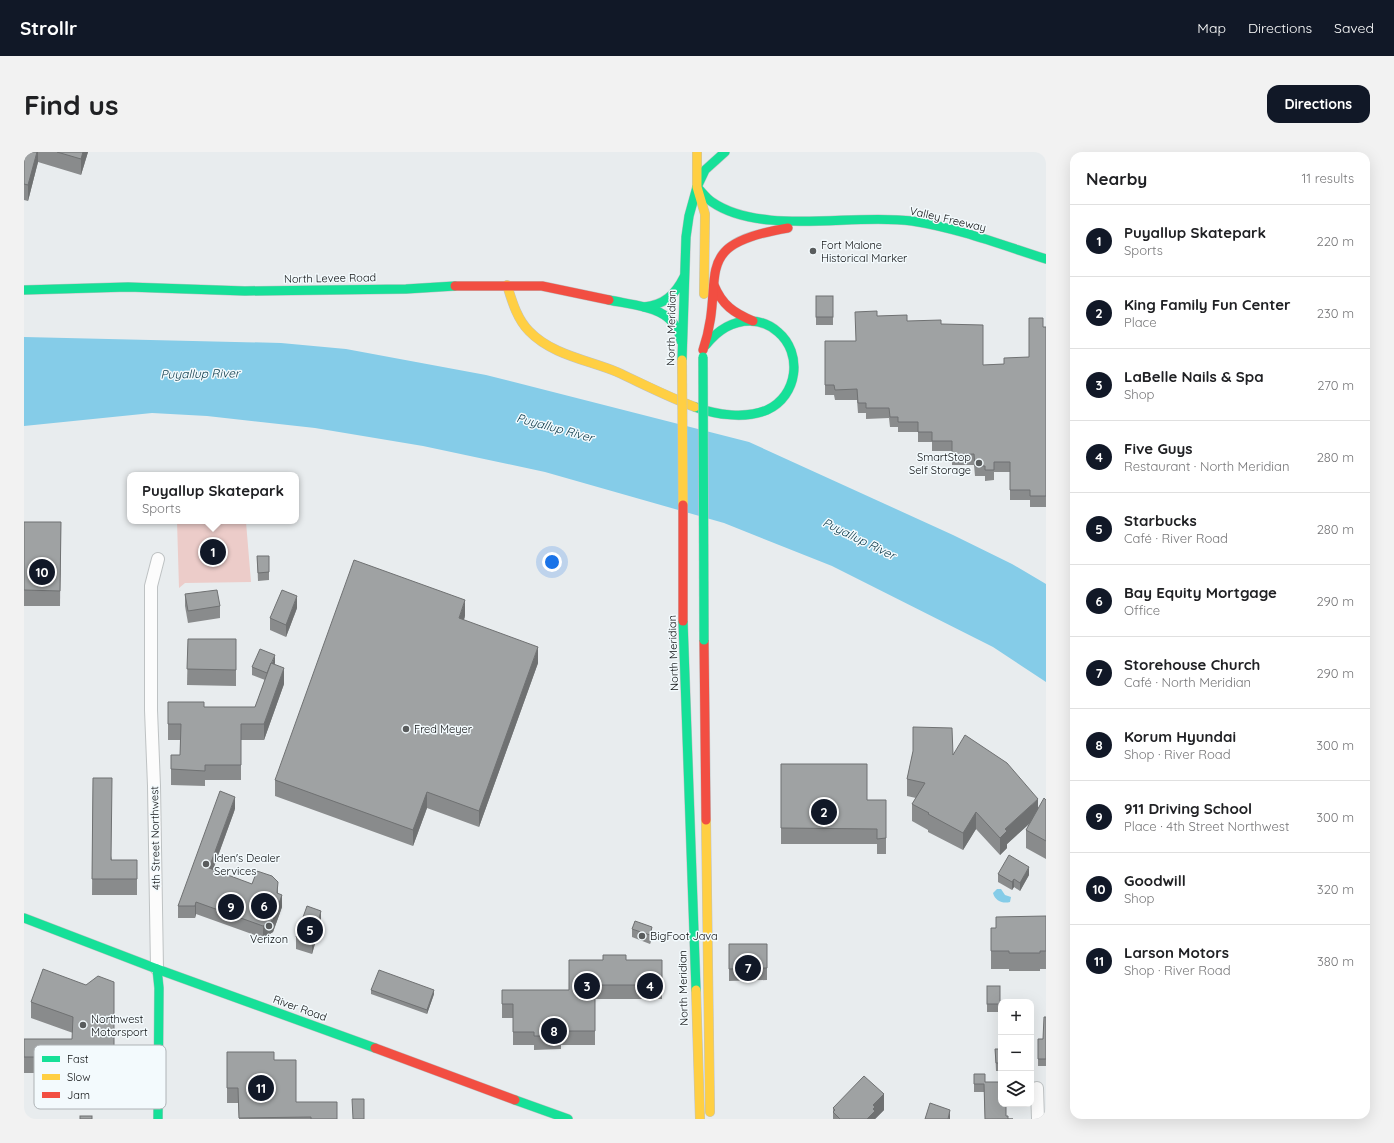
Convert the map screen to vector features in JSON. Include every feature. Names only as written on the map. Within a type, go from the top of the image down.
[{"type":"main road","name":"North Meridian","points":[[697,152],[697,187],[689,216],[684,277],[682,360],[684,621],[693,890],[697,1072],[700,1119]]},
{"type":"main road","points":[[725,152],[705,170],[697,187],[712,202],[736,214],[795,221],[842,220]]},
{"type":"main road","name":"North Meridian","points":[[697,187],[705,214],[703,353],[704,640],[710,1119]]},
{"type":"main road","name":"Valley Freeway","points":[[842,220],[893,219],[928,224],[971,234],[1046,259]]},
{"type":"main road","points":[[703,353],[711,323],[716,267],[722,254],[741,238],[771,231],[842,220]]},
{"type":"main road","points":[[635,307],[656,306],[666,302],[679,290],[684,277]]},
{"type":"main road","points":[[507,285],[519,319],[524,326],[548,346],[563,354],[615,372],[686,405],[714,412],[751,414],[765,411],[783,399],[791,386],[795,365],[789,344],[773,328],[736,314],[723,304],[714,285]]},
{"type":"main road","name":"North Levee Road","points":[[24,290],[128,288],[245,291],[507,285],[542,286],[567,290],[635,307]]},
{"type":"main road","points":[[635,307],[662,312],[671,318],[680,332],[682,346]]},
{"type":"main road","points":[[703,353],[716,333],[725,327],[741,321],[752,321]]},
{"type":"main road","name":"River Road","points":[[24,918],[157,969],[568,1119]]},
{"type":"main road","name":"4th Street Northwest","points":[[157,969],[159,988],[159,1045]]},
{"type":"main road","points":[[691,1113],[697,1072]]},
{"type":"main road","name":"4th Street Northwest","points":[[158,1109],[158,1119]]},
{"type":"street","name":"4th Street Northwest","points":[[157,969],[151,702],[151,586],[158,559]]},
{"type":"street","points":[[1038,1088],[1038,1119]]},
{"type":"shaded area","points":[[177,524],[246,524],[251,582],[185,583],[179,588]]},
{"type":"water","name":"Puyallup River","points":[[24,337],[281,343],[346,349],[486,375],[749,442],[953,535],[1012,564],[1046,584],[1046,682],[993,647],[832,566],[724,523],[545,472],[423,446],[315,428],[207,416],[152,413],[24,426]]},
{"type":"water","points":[[997,889],[1001,889],[1005,895],[1011,897],[1010,902],[1007,903],[997,900],[993,893]]},
{"type":"building","points":[[24,152],[37,152],[28,185],[24,184]]},
{"type":"building","points":[[57,152],[83,152],[81,159]]},
{"type":"building","points":[[816,296],[833,296],[833,317],[816,317]]},
{"type":"building","name":"SmartStop Self Storage","points":[[877,311],[877,316],[907,315],[907,321],[941,320],[941,324],[983,325],[983,365],[1004,364],[1004,358],[1029,357],[1029,318],[1043,318],[1043,327],[1046,327],[1046,496],[1030,496],[1030,490],[1010,490],[1010,462],[994,462],[994,470],[985,470],[985,466],[975,466],[974,454],[952,455],[952,441],[932,441],[932,432],[918,432],[918,422],[898,422],[898,417],[890,417],[889,408],[866,408],[866,403],[858,403],[857,389],[835,390],[834,385],[825,385],[825,341],[856,341],[855,312]]},
{"type":"building","points":[[24,522],[61,522],[60,591],[24,590]]},
{"type":"building","points":[[257,556],[269,556],[269,572],[258,573]]},
{"type":"building","name":"Fred Meyer","points":[[354,560],[465,600],[459,618],[538,647],[479,811],[427,792],[413,830],[275,780]]},
{"type":"building","points":[[217,590],[220,606],[188,611],[185,594]]},
{"type":"building","points":[[282,590],[297,596],[286,625],[270,618]]},
{"type":"building","points":[[188,639],[236,639],[236,670],[187,669]]},
{"type":"building","points":[[260,649],[275,655],[267,673],[252,667]]},
{"type":"building","points":[[271,663],[284,668],[264,724],[241,724],[241,765],[205,765],[205,771],[171,769],[171,755],[180,755],[181,724],[168,724],[168,702],[204,702],[204,707],[255,707]]},
{"type":"building","points":[[913,727],[952,728],[953,755],[965,735],[1007,763],[1038,799],[1005,829],[1007,831],[1000,838],[976,812],[963,833],[928,814],[929,813],[912,804],[925,783],[907,779],[913,751]]},
{"type":"building","points":[[781,764],[867,764],[867,800],[886,800],[886,838],[877,839],[877,829],[781,828]]},
{"type":"building","points":[[93,778],[112,778],[111,860],[137,860],[137,879],[92,879]]},
{"type":"building","points":[[220,791],[235,797],[209,868],[252,884],[257,871],[272,876],[278,882],[277,893],[282,895],[273,920],[263,926],[196,902],[195,906],[178,906]]},
{"type":"building","points":[[1044,798],[1046,800],[1046,841],[1026,830]]},
{"type":"building","points":[[1009,855],[1029,867],[1020,883],[1014,879],[1012,882],[998,874]]},
{"type":"building","points":[[307,906],[321,911],[312,942],[296,937]]},
{"type":"building","points":[[1046,916],[1046,951],[1040,951],[1040,953],[1009,953],[1009,951],[991,951],[991,928],[996,928],[996,917]]},
{"type":"building","points":[[635,921],[652,927],[650,935],[632,929]]},
{"type":"building","points":[[729,944],[767,944],[767,968],[729,969]]},
{"type":"building","points":[[603,955],[626,955],[626,960],[662,960],[662,985],[595,985],[595,1031],[561,1031],[561,1036],[534,1036],[534,1032],[513,1032],[513,1004],[502,1004],[502,990],[569,990],[569,960],[603,960]]},
{"type":"building","points":[[43,969],[86,985],[98,976],[114,982],[114,1045],[34,1045],[34,1057],[24,1057],[24,1039],[72,1039],[73,1017],[31,1002]]},
{"type":"building","points":[[379,970],[434,990],[427,1010],[371,990]]},
{"type":"building","points":[[987,986],[1000,986],[1000,999],[998,999],[998,1004],[987,1004]]},
{"type":"building","points":[[1044,1017],[1046,1017],[1046,1059],[1038,1059],[1038,1039],[1043,1039]]},
{"type":"building","points":[[995,1049],[998,1049],[998,1063],[996,1063]]},
{"type":"building","points":[[227,1052],[274,1052],[274,1060],[296,1060],[296,1102],[337,1102],[337,1119],[311,1119],[311,1117],[239,1118],[238,1088],[227,1088]]},
{"type":"building","points":[[974,1074],[985,1074],[985,1082],[998,1082],[998,1107],[1006,1107],[1006,1116],[1008,1116],[1008,1119],[985,1119],[984,1084],[974,1084]]},
{"type":"building","points":[[864,1076],[884,1094],[873,1105],[875,1107],[873,1109],[875,1111],[867,1119],[840,1119],[833,1112],[835,1110],[833,1108]]},
{"type":"building","points":[[352,1099],[364,1099],[364,1119],[353,1119]]},
{"type":"building","points":[[930,1103],[950,1110],[948,1119],[925,1119]]},
{"type":"building","points":[[80,1116],[92,1116],[92,1119],[80,1119]]},
{"type":"traffic: fast","points":[[725,152],[705,170],[697,187],[712,202],[732,212],[756,218],[781,221],[863,219],[912,221],[963,232],[1046,259]]},
{"type":"traffic: fast","points":[[682,360],[686,237],[689,216],[697,187]]},
{"type":"traffic: fast","points":[[644,307],[657,304],[668,298],[677,289],[684,277]]},
{"type":"traffic: fast","points":[[24,290],[128,287],[245,291],[406,289],[455,286]]},
{"type":"traffic: fast","points":[[609,300],[643,306],[663,314],[677,329],[681,341]]},
{"type":"traffic: fast","points":[[695,407],[731,415],[759,413],[767,410],[785,395],[791,385],[794,374],[794,362],[786,341],[778,332],[768,325],[754,321],[743,321],[720,331],[706,345]]},
{"type":"traffic: fast","points":[[703,357],[704,640]]},
{"type":"traffic: fast","points":[[683,621],[696,990]]},
{"type":"traffic: fast","points":[[24,918],[157,969],[375,1048]]},
{"type":"traffic: fast","points":[[157,969],[159,988],[159,1045]]},
{"type":"traffic: fast","points":[[515,1100],[568,1119]]},
{"type":"traffic: fast","points":[[158,1109],[158,1119]]},
{"type":"traffic: slow","points":[[697,152],[697,187],[705,214],[704,294]]},
{"type":"traffic: slow","points":[[507,285],[515,310],[521,321],[529,331],[548,346],[571,356],[617,372],[665,395],[695,407]]},
{"type":"traffic: slow","points":[[682,360],[683,505]]},
{"type":"traffic: slow","points":[[706,820],[710,1112]]},
{"type":"traffic: slow","points":[[696,990],[700,1119]]},
{"type":"traffic: jam","points":[[703,350],[710,324],[716,268],[722,255],[735,244],[756,235],[788,228]]},
{"type":"traffic: jam","points":[[714,285],[717,292],[729,308],[753,321]]},
{"type":"traffic: jam","points":[[455,286],[542,286],[609,300]]},
{"type":"traffic: jam","points":[[683,505],[683,621]]},
{"type":"traffic: jam","points":[[704,640],[706,820]]},
{"type":"traffic: jam","points":[[375,1048],[515,1100]]},
{"type":"place","name":"Fort Malone Historical Marker","points":[[813,251]]},
{"type":"place","name":"SmartStop Self Storage","points":[[979,463]]},
{"type":"place","name":"Puyallup Skatepark","points":[[213,552]]},
{"type":"place","name":"Goodwill","points":[[42,572]]},
{"type":"place","name":"Fred Meyer","points":[[406,729]]},
{"type":"place","name":"King Family Fun Center","points":[[824,812]]},
{"type":"place","name":"Iden's Dealer Services","points":[[206,864]]},
{"type":"place","name":"Bay Equity Mortgage","points":[[264,906]]},
{"type":"place","name":"911 Driving School","points":[[231,907]]},
{"type":"place","name":"Verizon","points":[[269,926]]},
{"type":"place","name":"Starbucks","points":[[310,930]]},
{"type":"place","name":"BigFoot Java","points":[[642,936]]},
{"type":"place","name":"Storehouse Church","points":[[748,968]]},
{"type":"place","name":"LaBelle Nails & Spa","points":[[587,986]]},
{"type":"place","name":"Five Guys","points":[[650,986]]},
{"type":"place","name":"Northwest Motorsport","points":[[83,1025]]},
{"type":"place","name":"Korum Hyundai","points":[[554,1031]]},
{"type":"place","name":"Larson Motors","points":[[261,1088]]}]
